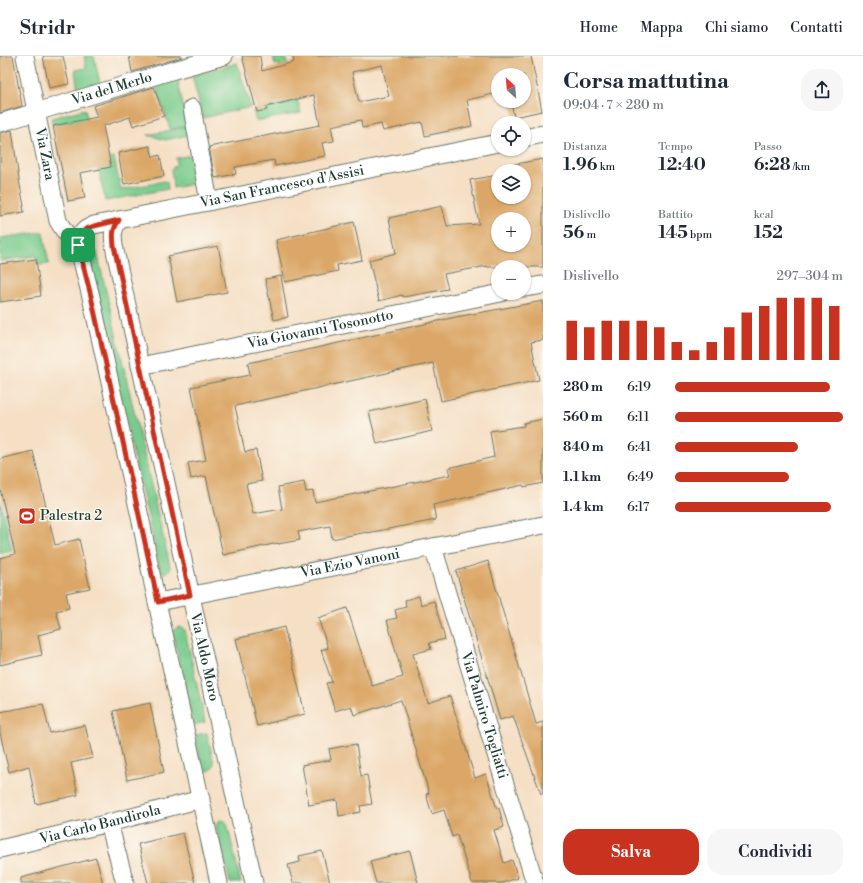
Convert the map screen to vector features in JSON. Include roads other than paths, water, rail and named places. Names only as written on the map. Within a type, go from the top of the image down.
[{"type":"street","name":"Via Zara","points":[[25,56],[58,221],[65,232],[78,245]]},
{"type":"street","name":"Via del Merlo","points":[[0,123],[36,112],[173,63],[224,56]]},
{"type":"street","points":[[192,108],[209,202]]},
{"type":"street","points":[[531,137],[543,134]]},
{"type":"street","name":"Via San Francesco d'Assisi","points":[[78,245],[80,235],[86,229],[94,226],[491,144]]},
{"type":"street","name":"Via Aldo Moro","points":[[119,220],[114,227],[114,246],[254,883]]},
{"type":"street","points":[[78,245],[91,296],[219,883]]},
{"type":"street","points":[[531,287],[543,284]]},
{"type":"street","name":"Via Giovanni Tosonotto","points":[[140,366],[491,295]]},
{"type":"street","name":"Via Ezio Vanoni","points":[[158,602],[543,525]]},
{"type":"street","name":"Via Palmiro Togliatti","points":[[433,547],[535,883]]},
{"type":"street","name":"Via Carlo Bandirola","points":[[0,849],[201,799]]},
{"type":"street","points":[[109,823],[125,883]]},
{"type":"place","name":"Palestra 2","points":[[27,516]]}]
